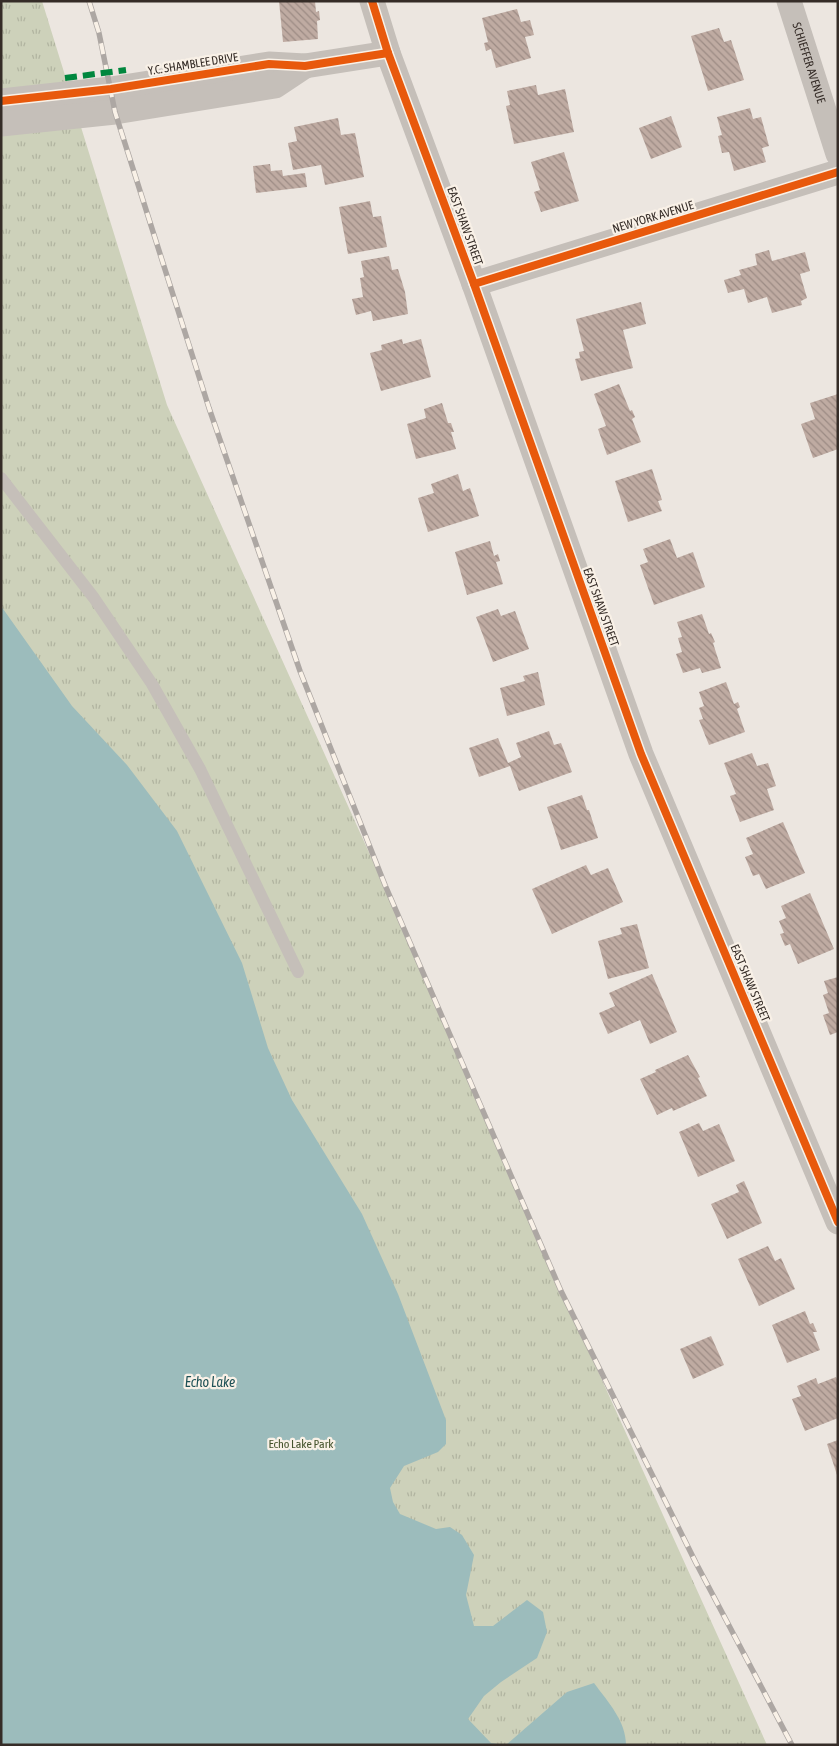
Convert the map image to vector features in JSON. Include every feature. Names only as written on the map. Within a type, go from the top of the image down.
[{"type":"street","name":"EAST SHAW STREET","points":[[372,1],[388,53],[474,284],[641,754],[835,1217]]},
{"type":"street","name":"SCHIEFFER AVENUE","points":[[789,1],[838,154]]},
{"type":"street","name":"Y.C. SHAMBLEE DRIVE","points":[[1,101],[111,89],[269,64],[305,66],[388,53]]},
{"type":"street","name":"Y.C. SHAMBLEE DRIVE","points":[[1,124],[115,112],[275,86],[305,66]]},
{"type":"street","name":"NEW YORK AVENUE","points":[[474,284],[838,172]]},
{"type":"lane","points":[[1,478],[94,598],[152,684],[200,769],[298,972]]},
{"type":"green space","name":"Echo Lake Park","points":[[1,1],[42,1],[167,405],[409,941],[526,1212],[767,1745],[1,1745]]},
{"type":"water","name":"Echo Lake","points":[[1,606],[72,706],[127,765],[177,831],[242,963],[268,1048],[292,1100],[362,1214],[398,1294],[446,1420],[446,1444],[438,1452],[404,1466],[390,1488],[393,1502],[400,1514],[436,1529],[450,1527],[462,1535],[474,1555],[466,1595],[474,1626],[493,1626],[527,1600],[543,1612],[547,1632],[537,1658],[484,1696],[468,1719],[491,1743],[504,1745],[1,1745]]},
{"type":"water","points":[[594,1683],[620,1720],[626,1745],[506,1745],[567,1692]]},
{"type":"building","points":[[279,1],[315,1],[316,12],[319,11],[320,20],[317,21],[318,39],[283,42]]},
{"type":"building","points":[[517,9],[521,22],[530,20],[534,35],[525,37],[531,58],[496,68],[491,49],[486,51],[484,43],[488,42],[482,18]]},
{"type":"building","points":[[719,28],[724,42],[731,40],[744,80],[708,91],[691,36]]},
{"type":"building","points":[[536,85],[538,95],[565,89],[574,132],[514,144],[506,106],[510,105],[507,91]]},
{"type":"building","points":[[750,108],[753,119],[761,117],[769,146],[762,148],[766,162],[734,171],[729,152],[722,153],[718,136],[722,135],[717,117]]},
{"type":"building","points":[[671,116],[682,147],[651,159],[639,128]]},
{"type":"building","points":[[338,118],[341,135],[355,133],[364,177],[325,185],[321,165],[293,170],[288,143],[297,141],[294,127]]},
{"type":"building","points":[[564,152],[579,201],[541,212],[534,192],[540,190],[531,162]]},
{"type":"building","points":[[270,164],[271,171],[282,170],[283,176],[305,173],[307,187],[256,193],[253,166]]},
{"type":"building","points":[[370,201],[373,217],[381,216],[387,247],[348,254],[339,207]]},
{"type":"building","points":[[769,250],[772,261],[805,252],[810,271],[800,274],[807,298],[801,301],[802,305],[772,313],[767,297],[748,303],[744,289],[728,293],[724,280],[741,275],[739,270],[757,265],[755,254]]},
{"type":"building","points":[[389,256],[392,270],[398,269],[405,292],[408,314],[373,321],[371,311],[356,315],[352,299],[363,297],[360,278],[364,277],[361,261]]},
{"type":"building","points":[[641,302],[646,324],[623,330],[633,368],[581,381],[575,359],[580,358],[579,352],[584,351],[576,319]]},
{"type":"building","points":[[402,339],[403,344],[421,339],[431,377],[381,391],[370,353],[382,350],[381,345]]},
{"type":"building","points":[[619,384],[630,411],[632,410],[635,417],[632,419],[641,442],[607,455],[598,429],[606,426],[594,394]]},
{"type":"building","points":[[838,394],[838,449],[813,458],[801,424],[815,419],[810,403]]},
{"type":"building","points":[[442,403],[448,423],[451,423],[454,432],[451,432],[456,449],[416,459],[407,424],[426,418],[424,409]]},
{"type":"building","points":[[652,469],[662,500],[658,501],[662,511],[628,522],[615,481]]},
{"type":"building","points":[[458,474],[463,491],[470,488],[479,516],[428,532],[418,498],[434,493],[431,484]]},
{"type":"building","points":[[670,539],[677,558],[693,552],[705,587],[654,605],[640,565],[648,562],[643,549]]},
{"type":"building","points":[[490,541],[494,556],[498,554],[500,561],[496,562],[503,584],[467,595],[455,552]]},
{"type":"building","points":[[498,609],[501,616],[515,611],[529,649],[493,662],[476,617]]},
{"type":"building","points":[[702,614],[709,634],[711,633],[715,642],[713,643],[721,668],[702,673],[700,668],[683,673],[676,654],[682,652],[678,638],[682,637],[677,622]]},
{"type":"building","points":[[538,672],[545,705],[507,716],[500,688],[525,681],[523,676]]},
{"type":"building","points":[[726,682],[734,704],[738,702],[740,707],[737,709],[745,732],[709,745],[699,720],[703,719],[699,708],[704,706],[699,692]]},
{"type":"building","points":[[549,731],[554,745],[561,743],[572,772],[519,791],[510,766],[479,777],[469,748],[498,738],[508,763],[521,757],[516,743]]},
{"type":"building","points":[[752,753],[757,766],[768,763],[776,786],[767,789],[774,810],[740,822],[730,796],[736,794],[724,763]]},
{"type":"building","points":[[582,795],[598,838],[561,850],[547,807]]},
{"type":"building","points":[[783,822],[805,873],[766,889],[759,874],[753,876],[745,857],[753,854],[746,838]]},
{"type":"building","points":[[586,865],[591,875],[608,868],[623,902],[552,934],[532,889]]},
{"type":"building","points":[[810,893],[834,949],[798,964],[790,944],[785,946],[780,934],[784,933],[779,921],[786,918],[781,906]]},
{"type":"building","points":[[637,924],[649,968],[608,979],[598,941],[622,934],[620,928]]},
{"type":"building","points":[[652,974],[677,1032],[650,1044],[640,1020],[608,1034],[599,1013],[615,1006],[609,993]]},
{"type":"building","points":[[838,977],[838,1032],[830,1035],[823,1015],[829,1013],[823,995],[828,993],[824,981]]},
{"type":"building","points":[[688,1055],[700,1077],[698,1078],[707,1096],[673,1111],[672,1108],[657,1115],[640,1079]]},
{"type":"building","points":[[699,1123],[703,1131],[719,1124],[735,1161],[698,1177],[679,1132]]},
{"type":"building","points":[[744,1181],[762,1223],[727,1239],[711,1204],[739,1192],[736,1185]]},
{"type":"building","points":[[768,1246],[775,1261],[781,1258],[795,1289],[759,1306],[738,1259]]},
{"type":"building","points":[[805,1311],[810,1324],[813,1323],[817,1332],[813,1332],[820,1350],[787,1363],[772,1325]]},
{"type":"building","points":[[711,1336],[724,1365],[693,1379],[680,1349]]},
{"type":"building","points":[[836,1377],[838,1381],[838,1418],[805,1431],[792,1399],[801,1396],[797,1386],[816,1378],[818,1384]]},
{"type":"building","points":[[838,1440],[838,1475],[837,1475],[827,1444]]},
{"type":"railway","points":[[89,1],[99,33],[115,112],[209,408],[300,671],[385,885],[561,1291],[696,1563],[792,1745]]},
{"type":"marked path","points":[[65,78],[126,70]]},
{"type":"cycle path","points":[[372,1],[388,53],[474,284],[641,754],[838,1222]]},
{"type":"cycle path","points":[[1,101],[111,89],[269,64],[305,66],[388,53]]},
{"type":"cycle path","points":[[474,284],[838,172]]}]
